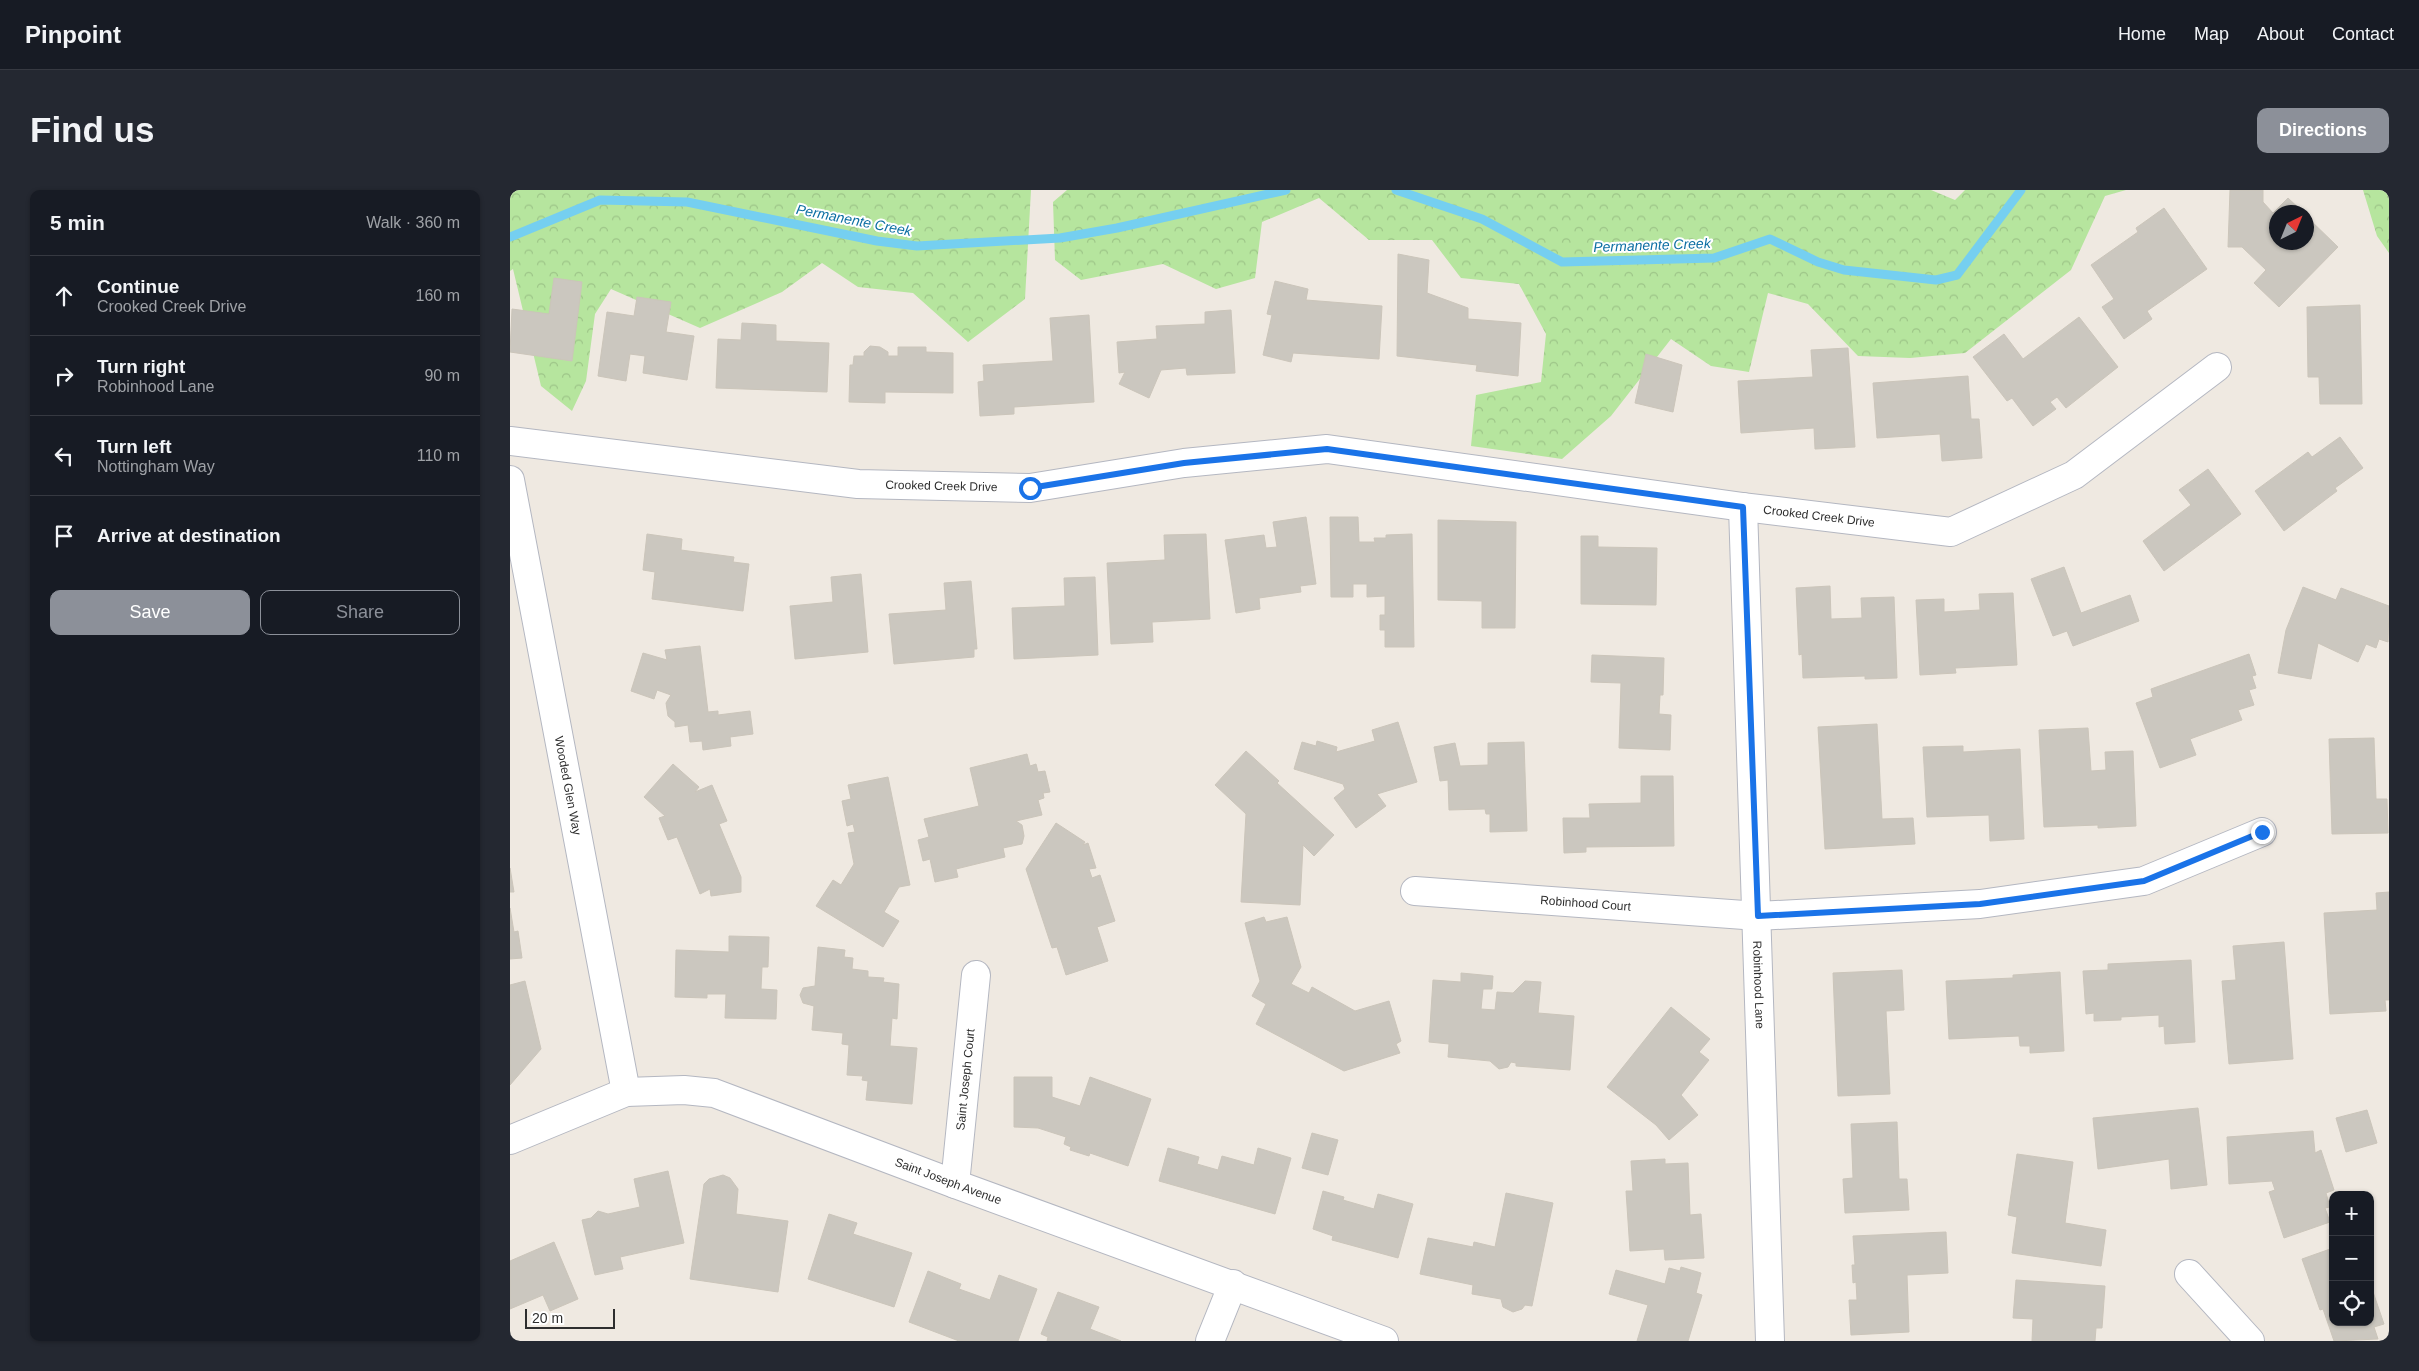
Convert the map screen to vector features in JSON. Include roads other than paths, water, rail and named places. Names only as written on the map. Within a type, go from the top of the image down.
[{"type":"street","name":"Crooked Creek Drive","points":[[510,441],[858,484],[1030,488],[1184,463],[1327,449],[1743,507],[1951,532],[2074,475],[2217,367]]},
{"type":"street","name":"Wooded Glen Way","points":[[510,480],[626,1092]]},
{"type":"street","name":"Robinhood Lane","points":[[1743,507],[1758,916],[1770,1341]]},
{"type":"street","name":"Robinhood Court","points":[[1415,891],[1758,916],[1980,904],[2144,881],[2262,832]]},
{"type":"street","name":"Saint Joseph Court","points":[[955,1184],[976,975]]},
{"type":"street","name":"Saint Joseph Avenue","points":[[510,1140],[626,1092],[684,1090],[714,1093],[955,1184],[1233,1284],[1384,1341]]},
{"type":"street","points":[[2189,1274],[2250,1341]]},
{"type":"street","points":[[1210,1341],[1233,1284]]},
{"type":"waterway","name":"Permanente Creek","points":[[510,237],[600,200],[687,202],[877,241],[917,246],[1060,238],[1117,228],[1286,190]]},
{"type":"waterway","name":"Permanente Creek","points":[[1396,190],[1482,219],[1562,262],[1714,258],[1770,239],[1818,262],[1844,270],[1936,280],[1957,275],[2021,190]]}]
